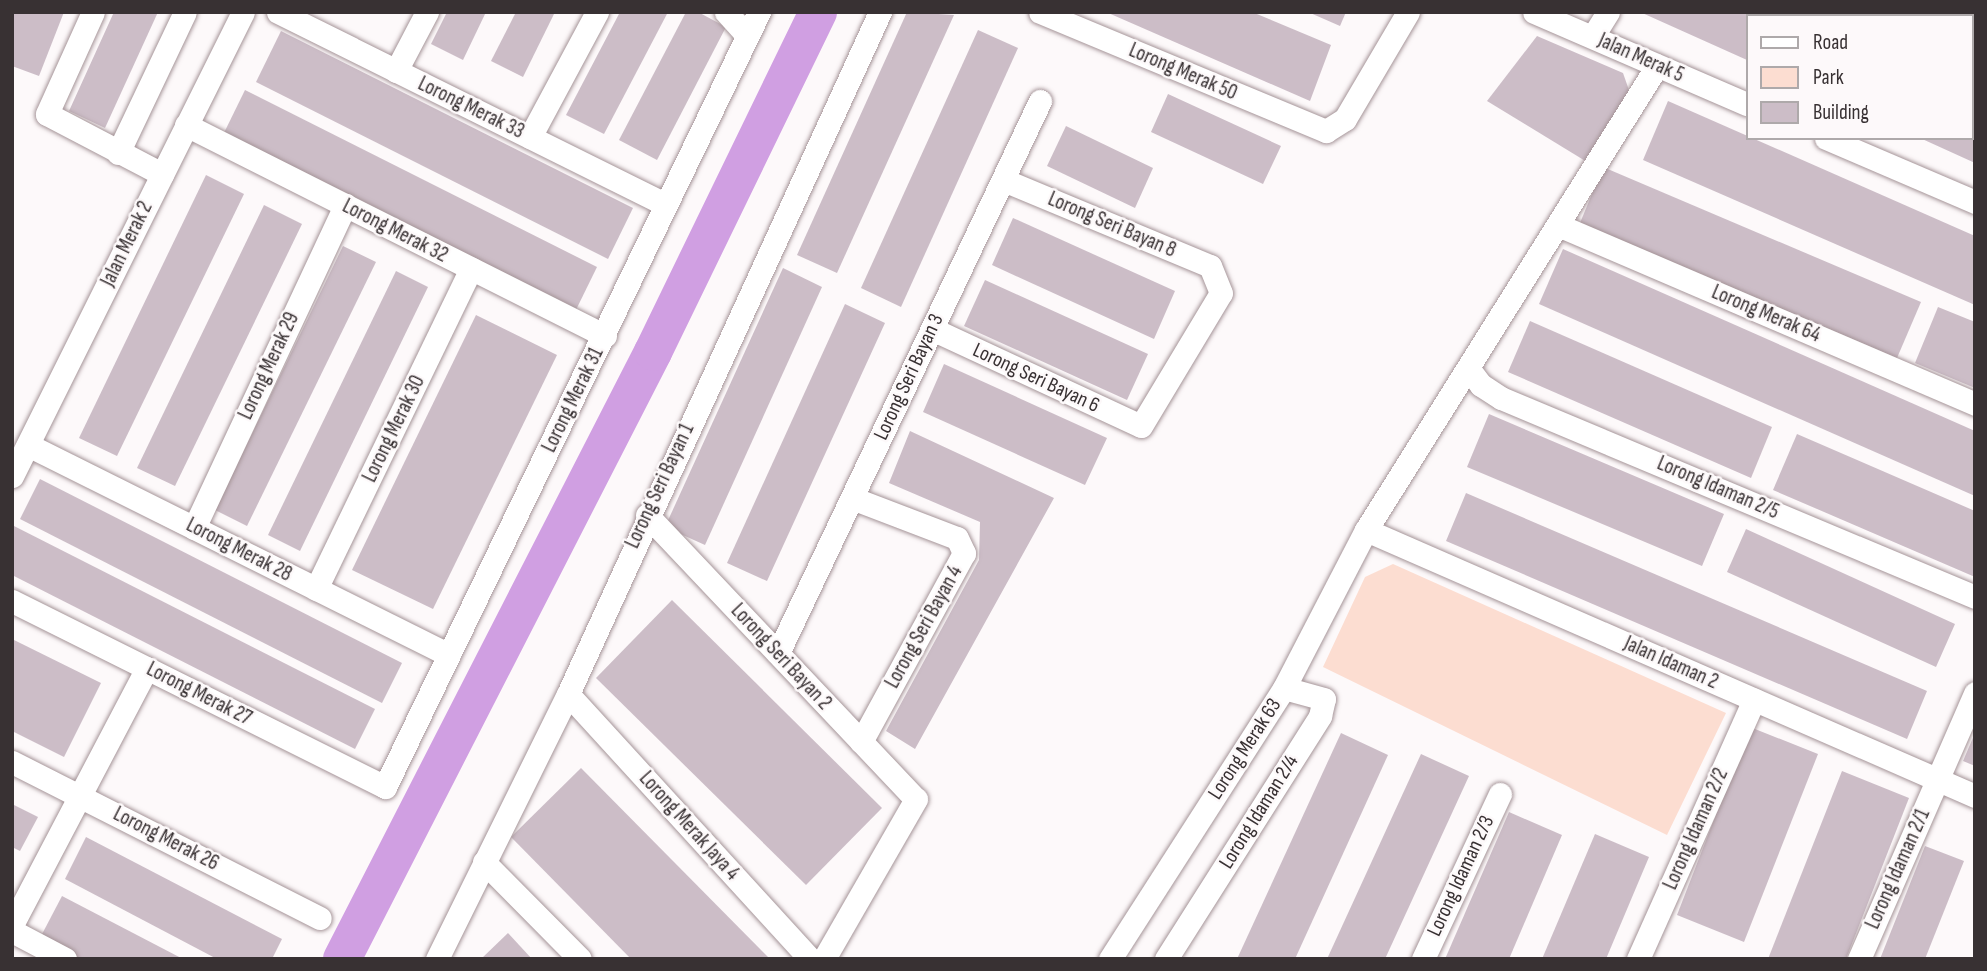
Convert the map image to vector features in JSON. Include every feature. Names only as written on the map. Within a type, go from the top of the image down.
[{"type":"street","points":[[93,12],[47,114],[162,174]]},
{"type":"street","points":[[118,153],[185,12]]},
{"type":"street","name":"Jalan Merak 2","points":[[12,475],[243,12]]},
{"type":"street","name":"Lorong Merak 33","points":[[278,12],[665,204]]},
{"type":"street","points":[[396,71],[427,12]]},
{"type":"street","points":[[530,137],[597,12]]},
{"type":"street","points":[[726,12],[747,35]]},
{"type":"street","name":"Lorong Merak 31","points":[[385,787],[605,336],[665,204],[759,12]]},
{"type":"street","name":"Lorong Seri Bayan 1","points":[[438,959],[568,694],[647,514],[880,12]]},
{"type":"street","name":"Lorong Merak 50","points":[[1040,12],[1326,131],[1345,119],[1408,12]]},
{"type":"street","name":"Jalan Merak 5","points":[[1534,12],[1745,103]]},
{"type":"street","points":[[1592,36],[1608,12]]},
{"type":"street","name":"Lorong Merak 63","points":[[1110,959],[1284,688],[1366,530],[1657,66]]},
{"type":"street","name":"Lorong Seri Bayan 3","points":[[778,653],[1040,101]]},
{"type":"street","name":"Lorong Merak 32","points":[[186,125],[605,336]]},
{"type":"street","points":[[1831,140],[1975,202]]},
{"type":"street","name":"Lorong Seri Bayan 8","points":[[1003,180],[1210,266],[1217,275],[1222,293],[1141,426]]},
{"type":"street","name":"Lorong Merak 29","points":[[194,528],[345,205]]},
{"type":"street","name":"Lorong Merak 64","points":[[1558,225],[1975,404]]},
{"type":"street","name":"Lorong Merak 30","points":[[317,589],[471,269]]},
{"type":"street","name":"Lorong Seri Bayan 6","points":[[932,329],[1141,426]]},
{"type":"street","name":"Lorong Idaman 2/5","points":[[1468,368],[1481,385],[1501,398],[1975,597]]},
{"type":"street","name":"Lorong Merak 28","points":[[28,445],[449,655]]},
{"type":"street","name":"Lorong Seri Bayan 4","points":[[852,498],[957,538],[964,553],[861,742]]},
{"type":"street","name":"Lorong Seri Bayan 2","points":[[647,514],[916,799],[824,959]]},
{"type":"street","name":"Jalan Idaman 2","points":[[1366,530],[1975,796]]},
{"type":"street","name":"Lorong Merak 27","points":[[12,601],[385,787]]},
{"type":"street","points":[[12,925],[147,668]]},
{"type":"street","name":"Lorong Idaman 2/4","points":[[1166,959],[1320,716],[1324,699],[1284,688]]},
{"type":"street","name":"Lorong Idaman 2/1","points":[[1859,959],[1975,693]]},
{"type":"street","name":"Lorong Merak Jaya 4","points":[[568,694],[810,959]]},
{"type":"street","name":"Lorong Idaman 2/2","points":[[1638,959],[1754,700]]},
{"type":"street","name":"Lorong Merak 26","points":[[12,762],[320,918]]},
{"type":"street","name":"Lorong Idaman 2/3","points":[[1423,959],[1500,794]]},
{"type":"street","points":[[484,862],[580,959]]},
{"type":"street","points":[[12,932],[65,959]]},
{"type":"green space","points":[[1393,564],[1726,713],[1667,835],[1323,667],[1365,577]]},
{"type":"building","points":[[12,12],[64,12],[39,76],[12,66]]},
{"type":"building","points":[[114,12],[158,12],[105,128],[69,111]]},
{"type":"building","points":[[447,12],[486,12],[463,60],[431,44]]},
{"type":"building","points":[[516,12],[555,12],[523,77],[491,61]]},
{"type":"building","points":[[620,12],[668,12],[604,134],[566,115]]},
{"type":"building","points":[[686,12],[698,12],[726,27],[657,160],[619,140]]},
{"type":"building","points":[[907,12],[954,15],[837,273],[797,255]]},
{"type":"building","points":[[1106,12],[1252,12],[1331,45],[1310,101]]},
{"type":"building","points":[[1308,12],[1346,12],[1340,26]]},
{"type":"building","points":[[1640,12],[1829,14],[1745,14],[1745,59]]},
{"type":"building","points":[[1869,12],[1975,12],[1975,62],[1973,14]]},
{"type":"building","points":[[978,30],[1018,48],[901,307],[861,288]]},
{"type":"building","points":[[281,31],[633,208],[608,259],[256,82]]},
{"type":"building","points":[[1537,36],[1623,73],[1630,93],[1587,162],[1487,101]]},
{"type":"building","points":[[1973,79],[1975,80],[1975,163],[1924,140],[1973,140]]},
{"type":"building","points":[[245,90],[597,267],[572,318],[220,141]]},
{"type":"building","points":[[1168,94],[1281,146],[1263,184],[1151,132]]},
{"type":"building","points":[[1668,101],[1745,135],[1745,140],[1757,140],[1975,236],[1975,305],[1643,160]]},
{"type":"building","points":[[1066,126],[1153,168],[1135,208],[1047,166]]},
{"type":"building","points":[[1603,167],[1921,302],[1897,358],[1580,223]]},
{"type":"building","points":[[206,175],[244,194],[117,456],[79,438]]},
{"type":"building","points":[[264,205],[302,224],[175,486],[137,468]]},
{"type":"building","points":[[1013,218],[1175,291],[1154,339],[992,265]]},
{"type":"building","points":[[343,246],[376,262],[247,526],[215,510]]},
{"type":"building","points":[[1563,249],[1975,431],[1975,496],[1539,304]]},
{"type":"building","points":[[783,268],[822,287],[705,545],[665,527]]},
{"type":"building","points":[[396,271],[428,287],[300,551],[268,535]]},
{"type":"building","points":[[985,280],[1148,354],[1127,400],[964,326]]},
{"type":"building","points":[[845,304],[885,323],[767,581],[727,563]]},
{"type":"building","points":[[1938,307],[1975,322],[1975,388],[1915,363]]},
{"type":"building","points":[[476,315],[557,355],[433,609],[352,570]]},
{"type":"building","points":[[1530,321],[1772,427],[1751,478],[1508,372]]},
{"type":"building","points":[[944,364],[1107,438],[1085,485],[923,412]]},
{"type":"building","points":[[1489,414],[1724,514],[1702,566],[1467,467]]},
{"type":"building","points":[[910,431],[1054,498],[915,749],[886,731],[979,560],[980,522],[889,483]]},
{"type":"building","points":[[1797,434],[1975,511],[1975,577],[1773,490]]},
{"type":"building","points":[[40,479],[402,663],[382,703],[20,519]]},
{"type":"building","points":[[1466,493],[1927,691],[1907,739],[1446,541]]},
{"type":"building","points":[[12,525],[375,709],[355,749],[12,575]]},
{"type":"building","points":[[1746,529],[1955,624],[1936,667],[1727,572]]},
{"type":"building","points":[[672,600],[882,808],[806,885],[596,678]]},
{"type":"building","points":[[12,639],[101,683],[64,757],[12,731]]},
{"type":"building","points":[[1750,727],[1818,754],[1744,942],[1677,915]]},
{"type":"building","points":[[1341,733],[1388,755],[1295,959],[1237,959]]},
{"type":"building","points":[[1975,733],[1975,766],[1963,761]]},
{"type":"building","points":[[1421,754],[1469,776],[1385,959],[1327,959]]},
{"type":"building","points":[[581,768],[770,959],[631,959],[511,837]]},
{"type":"building","points":[[1842,771],[1909,798],[1846,959],[1768,959]]},
{"type":"building","points":[[12,804],[38,817],[20,851],[12,847]]},
{"type":"building","points":[[1509,812],[1562,835],[1509,959],[1445,959]]},
{"type":"building","points":[[1595,834],[1649,857],[1606,959],[1542,959]]},
{"type":"building","points":[[86,837],[282,939],[272,959],[217,959],[65,879]]},
{"type":"building","points":[[1925,846],[1964,861],[1925,959],[1880,959]]},
{"type":"building","points":[[62,896],[183,959],[79,959],[40,938]]},
{"type":"building","points":[[508,933],[532,959],[481,959]]},
{"type":"waterway","points":[[342,959],[653,352],[818,12]]}]
